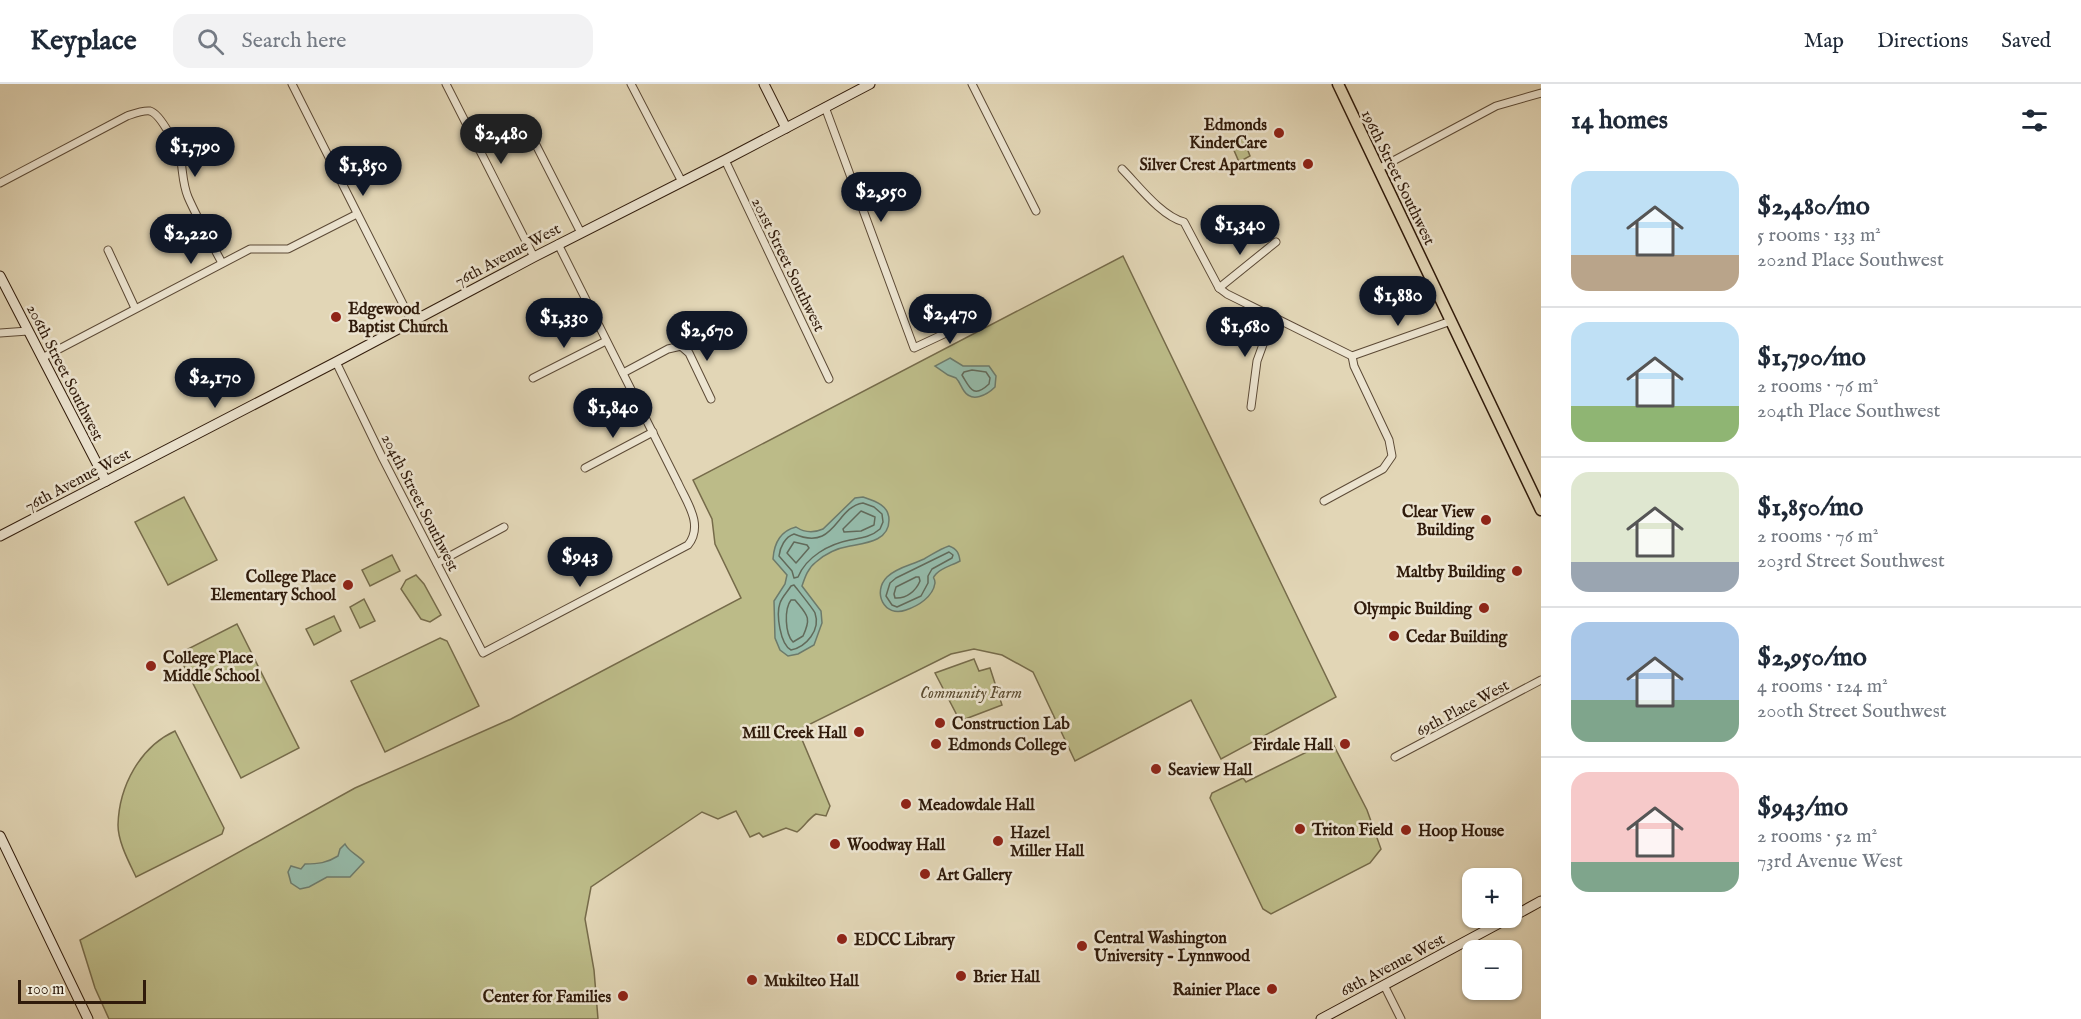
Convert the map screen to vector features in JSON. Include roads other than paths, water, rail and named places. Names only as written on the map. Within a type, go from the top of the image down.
[{"type":"main road","name":"196th Street Southwest","points":[[1338,84],[1541,510]]},
{"type":"street","points":[[291,84],[412,322]]},
{"type":"street","points":[[446,84],[534,256]]},
{"type":"street","points":[[631,84],[682,182]]},
{"type":"street","points":[[764,84],[786,128]]},
{"type":"street","name":"76th Avenue West","points":[[0,536],[336,362],[534,256],[870,84]]},
{"type":"street","points":[[972,84],[1036,211]]},
{"type":"street","points":[[1378,169],[1496,106],[1541,93]]},
{"type":"street","points":[[825,107],[914,348],[976,319]]},
{"type":"street","points":[[0,183],[127,116],[150,111],[158,117],[167,130],[181,159],[182,179],[188,197],[222,263]]},
{"type":"street","points":[[534,141],[581,233]]},
{"type":"street","name":"201st Street Southwest","points":[[725,160],[829,379]]},
{"type":"street","points":[[1122,169],[1164,211],[1174,219],[1184,222],[1219,288],[1352,356],[1451,321]]},
{"type":"street","points":[[42,358],[250,249],[288,249],[357,214]]},
{"type":"street","points":[[1219,288],[1276,242]]},
{"type":"street","points":[[558,244],[652,432],[585,468]]},
{"type":"street","points":[[108,250],[135,308]]},
{"type":"street","name":"206th Street Southwest","points":[[0,276],[106,481]]},
{"type":"street","points":[[1251,407],[1257,361],[1273,317]]},
{"type":"street","points":[[0,333],[28,331]]},
{"type":"street","points":[[532,378],[606,341]]},
{"type":"street","points":[[623,373],[668,349],[681,346],[690,353],[711,399]]},
{"type":"street","points":[[1324,501],[1383,469],[1392,456],[1389,440],[1354,366],[1352,356]]},
{"type":"street","name":"204th Street Southwest","points":[[336,362],[483,653],[688,545],[692,540],[695,530],[694,518],[652,432]]},
{"type":"street","points":[[437,563],[504,527]]},
{"type":"street","name":"69th Place West","points":[[1395,757],[1541,680]]},
{"type":"street","points":[[0,836],[88,1019]]},
{"type":"street","name":"68th Avenue West","points":[[1522,911],[1541,901]]},
{"type":"street","name":"68th Avenue West","points":[[1321,1019],[1490,928]]},
{"type":"street","points":[[1384,985],[1401,1019]]},
{"type":"water","points":[[950,358],[963,366],[989,366],[996,376],[995,387],[980,396],[967,395],[956,378],[935,366]]},
{"type":"water","points":[[863,497],[884,507],[889,520],[888,527],[876,540],[836,550],[823,556],[811,567],[802,586],[821,611],[822,623],[814,645],[798,654],[788,656],[780,650],[775,638],[774,601],[785,584],[787,575],[773,559],[776,543],[782,535],[796,527],[810,532],[823,529],[855,498]]},
{"type":"water","points":[[949,546],[957,552],[960,561],[936,574],[933,578],[934,588],[928,597],[906,610],[898,611],[886,607],[881,590],[887,577],[900,568]]},
{"type":"water","points":[[345,844],[364,862],[350,877],[327,877],[309,887],[300,889],[291,883],[288,872],[291,866],[301,869],[305,864],[330,860],[338,856]]},
{"type":"place","name":"Edmonds KinderCare","points":[[1279,133]]},
{"type":"place","name":"Silver Crest Apartments","points":[[1308,164]]},
{"type":"place","name":"Edgewood Baptist Church","points":[[336,317]]},
{"type":"place","name":"Clear View Building","points":[[1486,520]]},
{"type":"place","name":"Maltby Building","points":[[1517,571]]},
{"type":"place","name":"College Place Elementary School","points":[[348,585]]},
{"type":"place","name":"Olympic Building","points":[[1484,608]]},
{"type":"place","name":"Cedar Building","points":[[1394,636]]},
{"type":"place","name":"College Place Middle School","points":[[151,666]]},
{"type":"place","name":"Construction Lab","points":[[940,723]]},
{"type":"place","name":"Mill Creek Hall","points":[[859,732]]},
{"type":"place","name":"Edmonds College","points":[[936,744]]},
{"type":"place","name":"Firdale Hall","points":[[1345,744]]},
{"type":"place","name":"Seaview Hall","points":[[1156,769]]},
{"type":"place","name":"Meadowdale Hall","points":[[906,804]]},
{"type":"place","name":"Triton Field","points":[[1300,829]]},
{"type":"place","name":"Hoop House","points":[[1406,830]]},
{"type":"place","name":"Hazel Miller Hall","points":[[998,841]]},
{"type":"place","name":"Woodway Hall","points":[[835,844]]},
{"type":"place","name":"Art Gallery","points":[[925,874]]},
{"type":"place","name":"EDCC Library","points":[[842,939]]},
{"type":"place","name":"Central Washington University - Lynnwood","points":[[1082,946]]},
{"type":"place","name":"Brier Hall","points":[[961,976]]},
{"type":"place","name":"Mukilteo Hall","points":[[752,980]]},
{"type":"place","name":"Rainier Place","points":[[1272,989]]},
{"type":"place","name":"Center for Families","points":[[623,996]]},
{"type":"park label","name":"Community Farm","points":[[971,692]]}]
